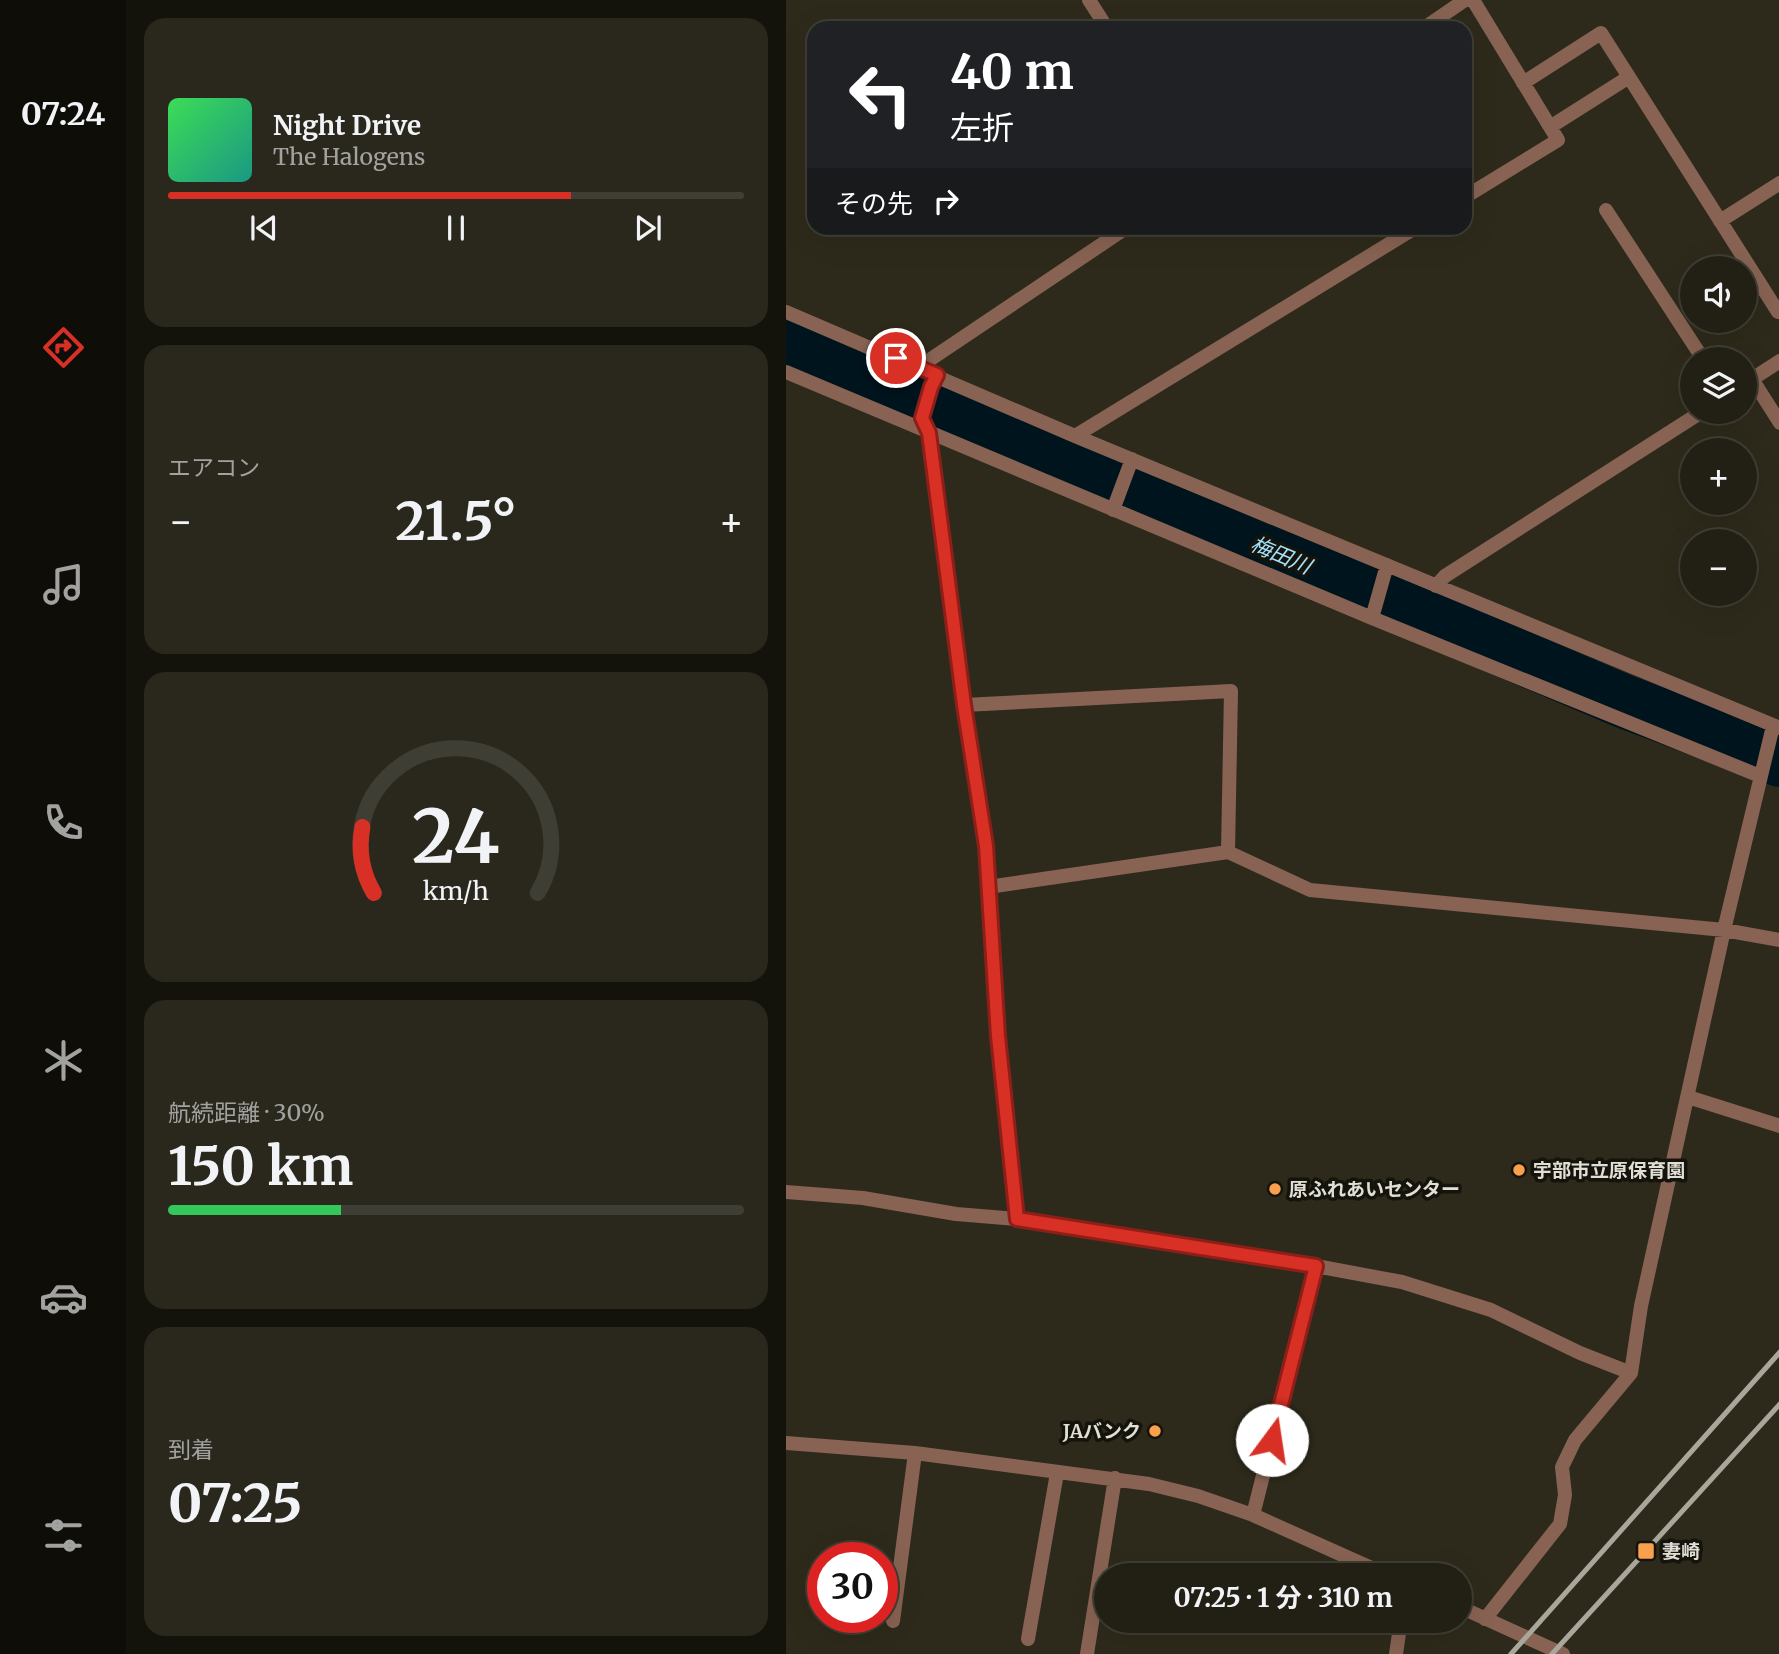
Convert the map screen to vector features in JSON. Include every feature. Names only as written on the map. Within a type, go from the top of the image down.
[{"type":"street","points":[[1089,0],[1102,21]]},
{"type":"street","points":[[1434,21],[1465,0]]},
{"type":"street","points":[[1472,193],[1558,140],[1473,0]]},
{"type":"street","points":[[1523,83],[1602,33],[1778,312]]},
{"type":"street","points":[[1550,127],[1629,77]]},
{"type":"street","points":[[1720,221],[1779,183]]},
{"type":"street","points":[[1606,210],[1695,347]]},
{"type":"street","points":[[918,367],[1116,235]]},
{"type":"street","points":[[1075,436],[1404,235]]},
{"type":"street","points":[[786,312],[918,367],[934,381],[1075,436],[1130,463],[1385,571],[1436,586],[1774,730],[1761,772],[1724,930],[1641,1306],[1631,1373],[1575,1440],[1562,1467],[1565,1495],[1560,1524],[1485,1619]]},
{"type":"street","points":[[1757,376],[1779,361]]},
{"type":"street","points":[[786,372],[929,433],[1115,506],[1373,615],[1761,772]]},
{"type":"street","points":[[934,381],[922,418],[929,433],[964,705],[986,846],[998,1036],[1017,1219]]},
{"type":"street","points":[[1757,392],[1779,423]]},
{"type":"street","points":[[1436,586],[1445,576],[1683,424]]},
{"type":"street","points":[[1115,506],[1130,463]]},
{"type":"street","points":[[1373,615],[1385,571]]},
{"type":"street","points":[[964,705],[1230,691],[1228,852]]},
{"type":"street","points":[[988,887],[1228,852],[1310,890],[1724,930],[1779,940]]},
{"type":"street","points":[[1688,1097],[1779,1126]]},
{"type":"street","points":[[786,1192],[864,1198],[956,1214],[1017,1219],[1402,1282],[1491,1310],[1580,1353],[1631,1373]]},
{"type":"street","points":[[1253,1515],[1316,1266]]},
{"type":"street","points":[[786,1443],[916,1453],[1057,1473],[1115,1478],[1198,1496],[1253,1515],[1360,1563]]},
{"type":"street","points":[[898,1584],[916,1453]]},
{"type":"street","points":[[1028,1639],[1057,1473]]},
{"type":"street","points":[[1087,1654],[1115,1478]]},
{"type":"street","points":[[1472,1613],[1563,1654]]},
{"type":"street","points":[[1396,1654],[1399,1633]]},
{"type":"waterway","name":"梅田川","points":[[786,343],[1623,701],[1780,760]]},
{"type":"railway","points":[[1511,1654],[1780,1352]]},
{"type":"railway","points":[[1552,1654],[1780,1404]]},
{"type":"place","name":"宇部市立原保育園","points":[[1519,1170]]},
{"type":"place","name":"原ふれあいセンター","points":[[1275,1189]]},
{"type":"place","name":"JAバンク","points":[[1155,1431]]},
{"type":"place","name":"妻崎","points":[[1646,1551]]},
{"type":"route","points":[[896,358],[937,375],[922,418],[929,433],[964,705],[986,846],[998,1036],[1017,1219],[1316,1266],[1272,1440]]}]
